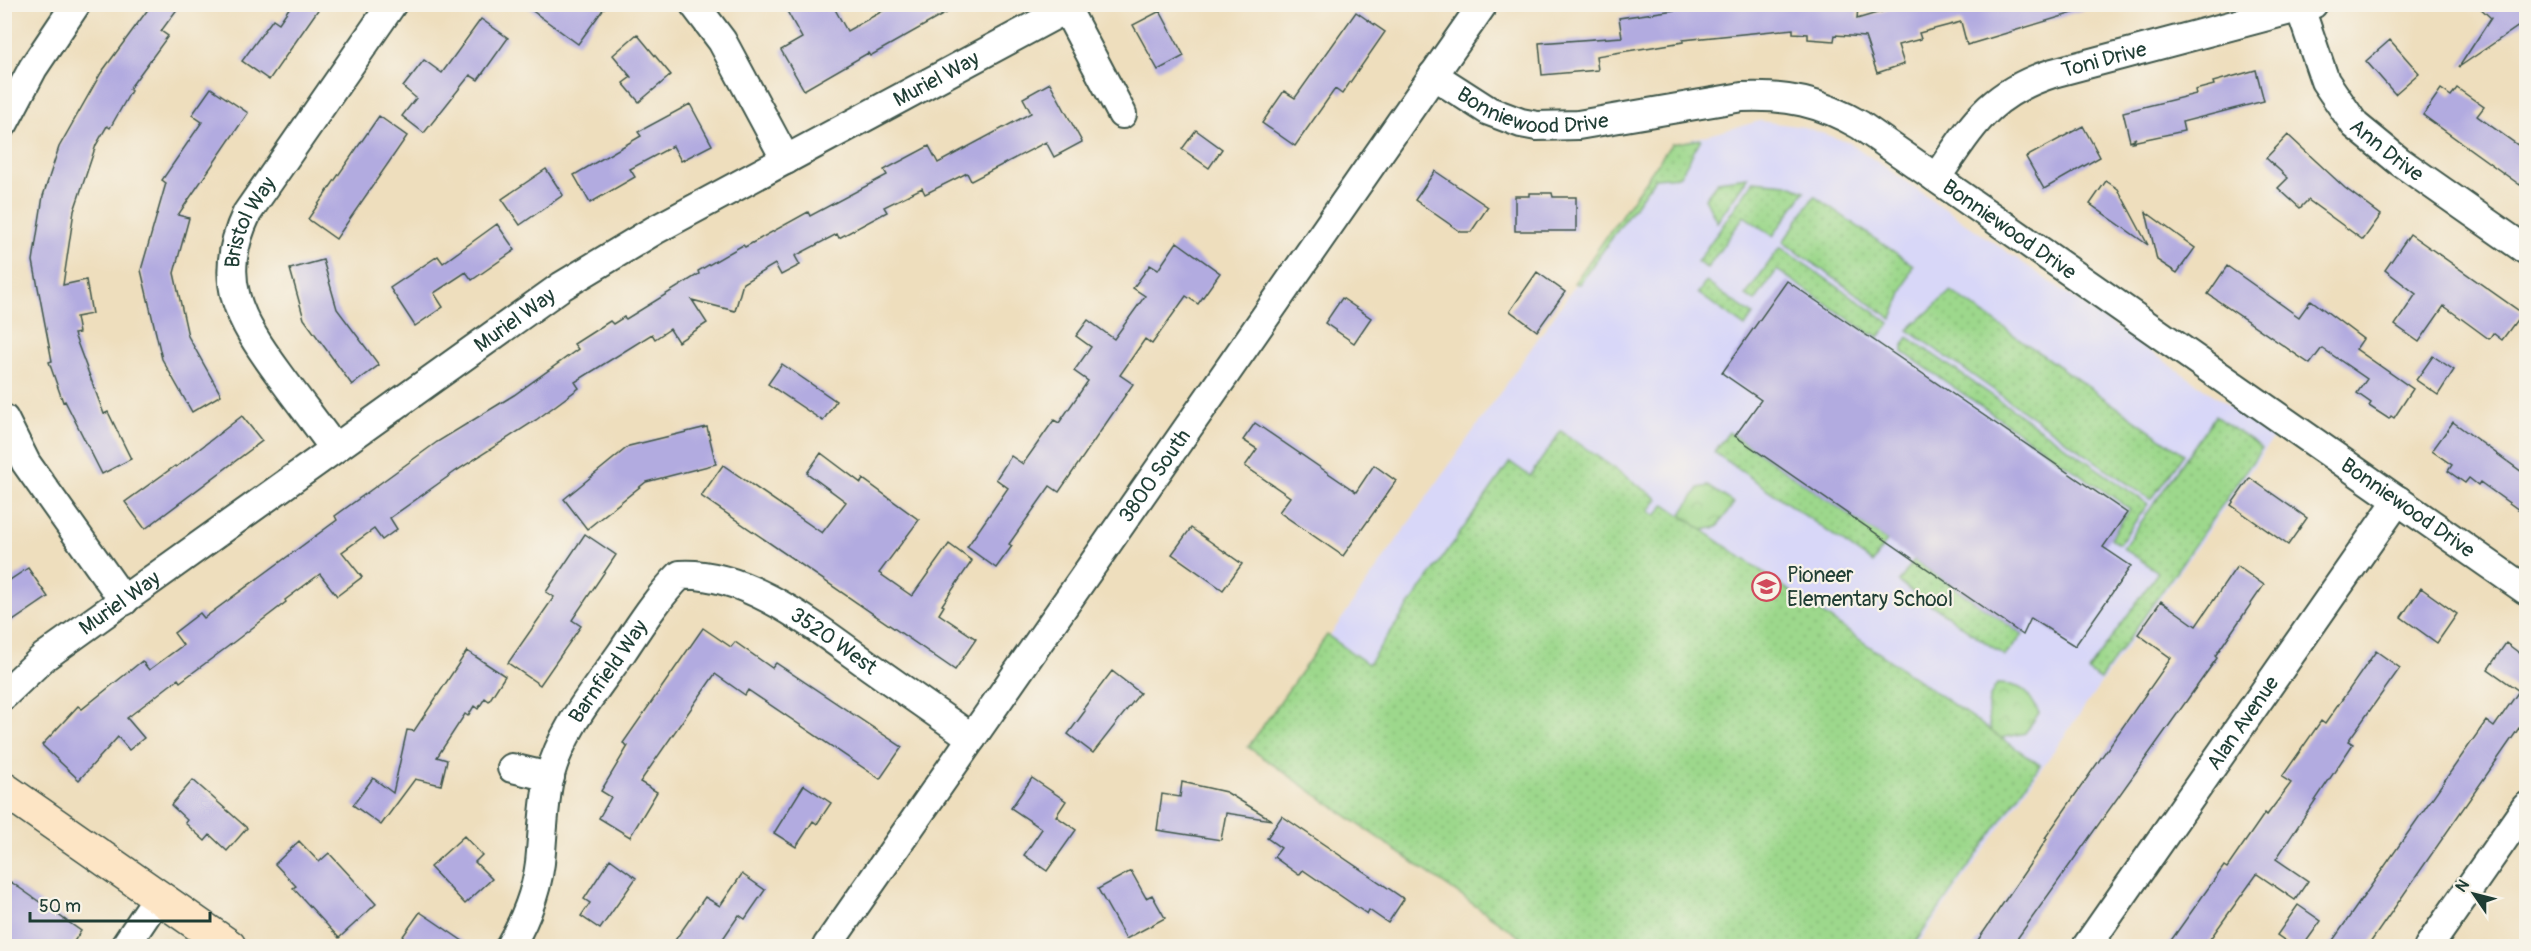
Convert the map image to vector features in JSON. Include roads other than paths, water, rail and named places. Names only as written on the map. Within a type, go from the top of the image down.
[{"type":"street","points":[[4,123],[33,68],[76,4]]},
{"type":"street","name":"Bristol Way","points":[[334,448],[251,335],[236,302],[232,283],[232,263],[240,229],[247,213],[392,4]]},
{"type":"street","points":[[694,4],[722,42],[786,160]]},
{"type":"street","name":"3800 South","points":[[827,946],[1483,4]]},
{"type":"street","name":"Toni Drive","points":[[1936,178],[1985,111],[2016,87],[2053,73],[2307,6]]},
{"type":"street","name":"Ann Drive","points":[[2307,6],[2325,81],[2355,125],[2400,161],[2526,250]]},
{"type":"street","points":[[1065,7],[1122,114]]},
{"type":"street","name":"Muriel Way","points":[[4,695],[44,657],[562,286],[655,230],[1065,7]]},
{"type":"street","name":"Bonniewood Drive","points":[[1433,75],[1489,111],[1521,123],[1537,126],[1578,125],[1742,96],[1793,99],[1818,104],[1840,113],[2526,590]]},
{"type":"street","points":[[4,419],[26,463],[124,601]]},
{"type":"street","name":"Alan Avenue","points":[[2087,946],[2398,500]]},
{"type":"street","name":"3520 West","points":[[680,575],[719,579],[780,605],[972,738]]},
{"type":"street","name":"Barnfield Way","points":[[510,946],[530,904],[537,879],[545,802],[550,777],[563,744],[580,712],[660,597],[680,575]]},
{"type":"street","points":[[512,768],[550,777]]},
{"type":"street","points":[[4,789],[229,946]]},
{"type":"street","points":[[2429,946],[2526,807]]},
{"type":"street","points":[[125,946],[158,897]]},
{"type":"place","name":"Pioneer Elementary School","points":[[1766,587]]}]
